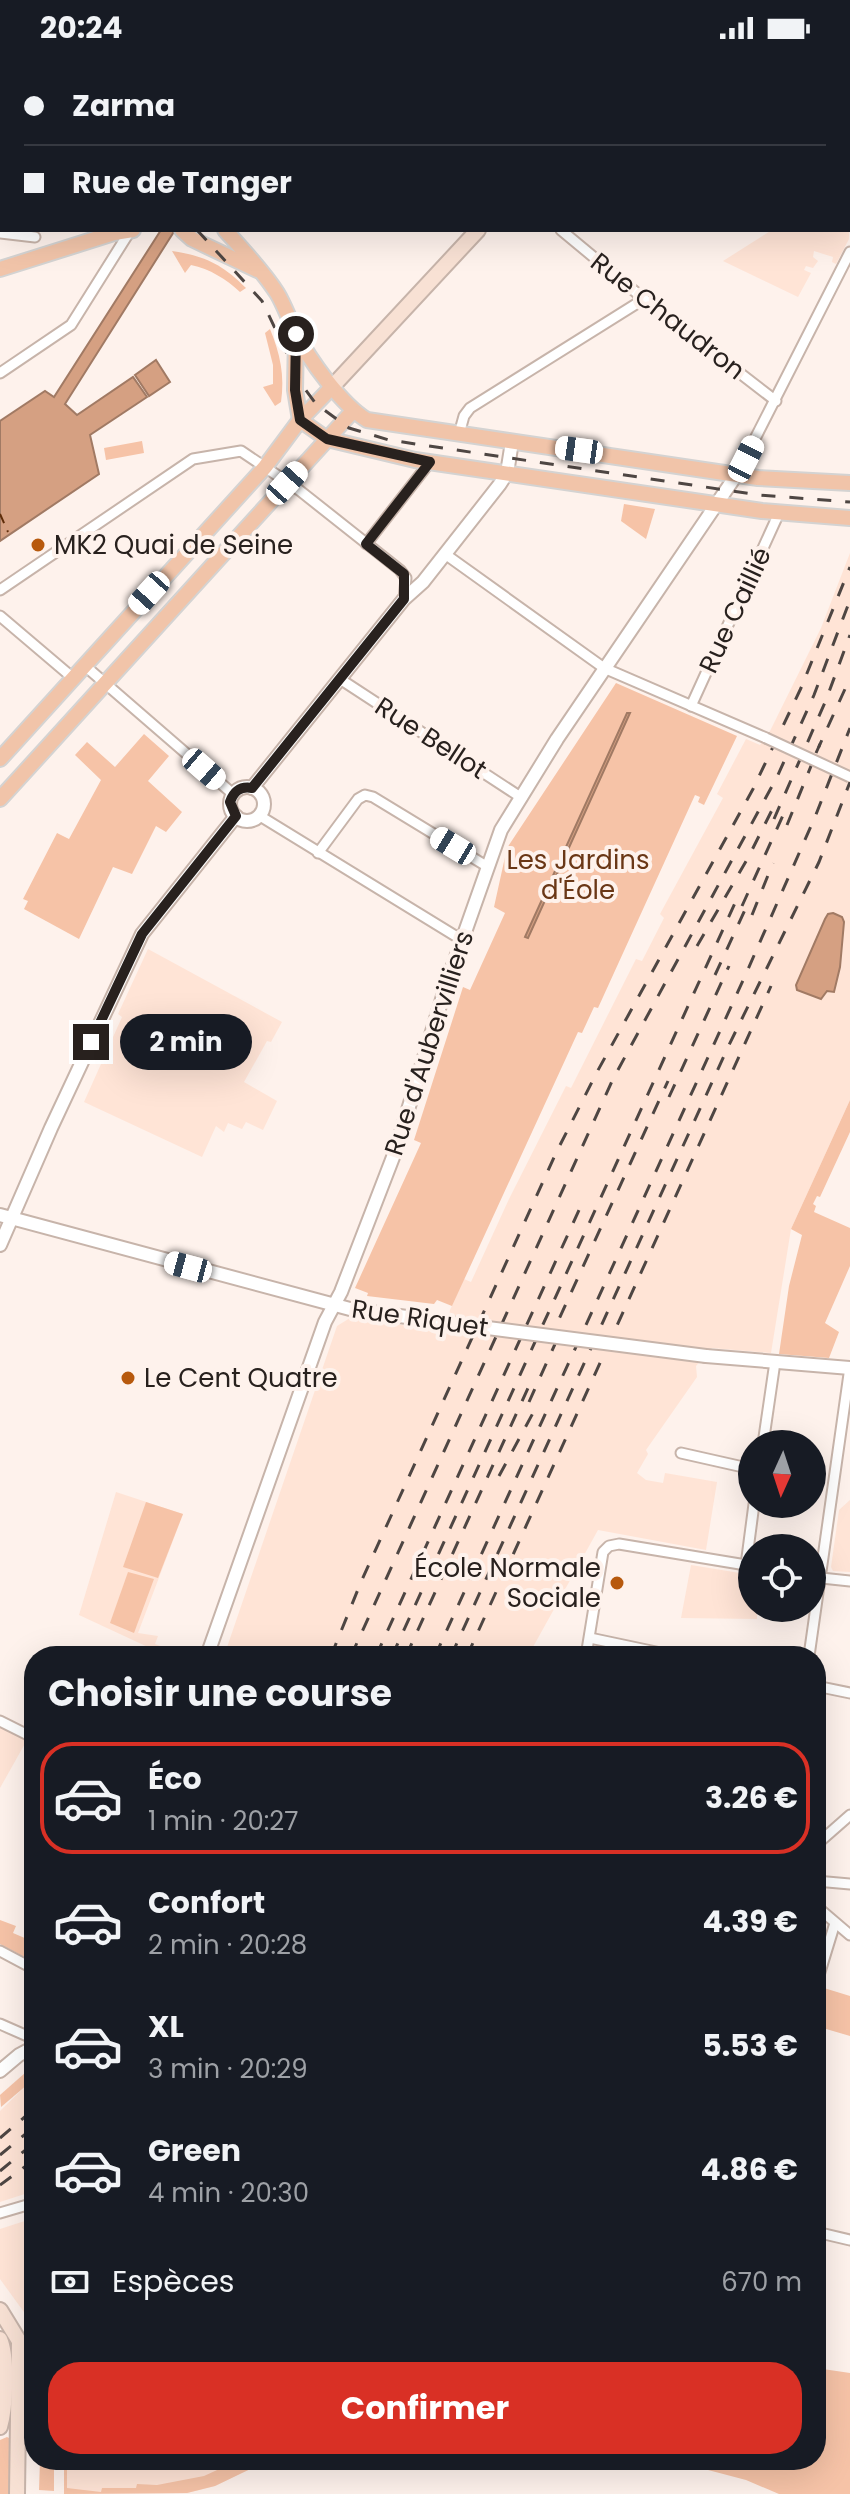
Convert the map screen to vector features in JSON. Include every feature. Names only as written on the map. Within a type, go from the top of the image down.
[{"type":"main road","points":[[43,254],[96,232]]},
{"type":"main road","points":[[0,269],[120,232]]},
{"type":"main road","points":[[184,232],[192,239],[261,272]]},
{"type":"main road","points":[[227,232],[261,272],[331,388],[352,412],[370,421],[737,474],[850,483]]},
{"type":"main road","points":[[0,759],[265,467],[300,420],[476,232]]},
{"type":"main road","points":[[296,334],[295,390],[300,420],[327,439],[430,462],[779,513],[850,518]]},
{"type":"main road","points":[[0,799],[352,412]]},
{"type":"main road","points":[[0,2310],[19,2341],[17,2494]]},
{"type":"main road","points":[[0,2339],[4,2348],[4,2404],[0,2427]]},
{"type":"street","points":[[0,373],[71,325],[131,232]]},
{"type":"street","name":"Rue Chaudron","points":[[563,232],[776,401]]},
{"type":"street","points":[[0,233],[35,234],[43,254]]},
{"type":"street","points":[[737,474],[850,252]]},
{"type":"street","points":[[459,434],[464,416],[470,408],[644,299]]},
{"type":"street","points":[[260,816],[247,821],[236,816],[230,802],[233,794],[239,789],[252,788],[404,599],[423,582],[507,473],[512,442]]},
{"type":"street","points":[[0,590],[193,459],[241,451],[404,574],[404,599]]},
{"type":"street","points":[[366,544],[430,462]]},
{"type":"street","name":"Rue d'Aubervilliers","points":[[210,1646],[248,1533],[333,1304],[341,1292],[395,1152],[462,940],[501,830],[604,668],[737,474]]},
{"type":"street","name":"Rue Caillié","points":[[691,706],[779,513]]},
{"type":"street","points":[[445,554],[604,668],[850,777]]},
{"type":"street","points":[[0,616],[73,678]]},
{"type":"street","points":[[84,665],[233,794]]},
{"type":"street","name":"Rue Bellot","points":[[340,679],[522,798]]},
{"type":"street","points":[[252,788],[264,800],[260,816]]},
{"type":"street","points":[[318,853],[358,799],[365,795],[488,867]]},
{"type":"street","points":[[0,1245],[4,1217],[142,934],[236,816]]},
{"type":"street","points":[[260,816],[462,940]]},
{"type":"street","name":"Rue Riquet","points":[[4,1217],[350,1309],[706,1356],[850,1368]]},
{"type":"street","points":[[765,1430],[775,1362]]},
{"type":"street","points":[[823,1534],[850,1368]]},
{"type":"street","points":[[681,1453],[738,1466]]},
{"type":"street","points":[[588,1646],[603,1552],[609,1546],[619,1544],[738,1564]]},
{"type":"street","points":[[826,1579],[850,1581]]},
{"type":"street","points":[[810,1646],[812,1622]]},
{"type":"street","points":[[590,1638],[628,1646]]},
{"type":"street","points":[[826,1688],[850,1693]]},
{"type":"street","points":[[0,1721],[24,1733]]},
{"type":"street","points":[[826,1836],[850,1815]]},
{"type":"street","points":[[826,1882],[850,1884]]},
{"type":"street","points":[[826,1915],[850,1935]]},
{"type":"street","points":[[826,1952],[835,1923]]},
{"type":"street","points":[[0,1951],[24,1964]]},
{"type":"street","points":[[0,2024],[24,2035]]},
{"type":"street","points":[[0,2071],[24,2054]]},
{"type":"street","points":[[0,2213],[24,2206]]},
{"type":"street","points":[[826,2234],[850,2240]]},
{"type":"shaded area","points":[[160,232],[174,232],[65,404],[77,415],[133,377],[147,397],[90,435],[99,474],[0,541],[0,421],[45,391],[54,397]]},
{"type":"shaded area","points":[[769,232],[849,232],[849,239],[836,264],[832,262],[833,257],[814,251],[813,257],[818,261],[813,268],[806,266],[804,270],[811,273],[798,297],[723,261]]},
{"type":"shaded area","points":[[156,360],[170,382],[149,396],[135,375]]},
{"type":"shaded area","points":[[850,553],[850,1100],[791,1229],[771,1353],[712,1348],[696,1366],[697,1377],[646,1450],[648,1454],[637,1473],[646,1480],[663,1483],[665,1473],[717,1482],[706,1550],[598,1530],[534,1646],[227,1646],[337,1326],[350,1318],[447,1331],[450,1310],[464,1279],[471,1282],[566,1086],[571,1088],[636,959],[642,961],[664,918],[660,914],[723,798],[717,794],[746,739],[760,745],[770,731],[821,628]]},
{"type":"shaded area","points":[[627,713],[630,713],[528,938],[525,937]]},
{"type":"shaded area","points":[[833,913],[842,917],[844,922],[840,967],[834,992],[827,991],[821,999],[797,990],[796,985],[825,919]]},
{"type":"shaded area","points":[[148,949],[282,1022],[271,1042],[267,1041],[244,1082],[277,1101],[263,1130],[246,1122],[242,1129],[228,1123],[224,1132],[216,1126],[202,1157],[84,1102],[122,1017],[118,1014]]},
{"type":"shaded area","points":[[116,1492],[183,1514],[138,1633],[158,1636],[155,1644],[160,1646],[146,1646],[79,1615]]},
{"type":"shaded area","points":[[850,1500],[850,1572],[833,1571],[839,1510]]},
{"type":"shaded area","points":[[691,1565],[738,1573],[738,1619],[681,1618]]},
{"type":"shaded area","points":[[0,1727],[24,1739],[24,1745],[0,1788]]},
{"type":"shaded area","points":[[24,2088],[24,2194],[0,2202],[0,2111]]},
{"type":"shaded area","points":[[24,2221],[24,2312],[0,2279],[0,2229]]},
{"type":"shaded area","points":[[65,2470],[248,2470],[215,2486],[187,2493],[64,2494]]},
{"type":"green space","points":[[172,251],[212,262],[246,288],[240,292],[217,275],[191,265],[185,273]]},
{"type":"green space","points":[[270,329],[282,374],[281,402],[275,406],[263,387],[273,384],[273,365],[265,333]]},
{"type":"green space","points":[[142,441],[144,453],[106,460],[104,448]]},
{"type":"green space","points":[[624,504],[655,509],[646,539],[621,521]]},
{"type":"green space","name":"Les Jardins d'Éole","points":[[616,683],[737,736],[704,805],[698,802],[700,797],[695,795],[598,1008],[594,1007],[582,1033],[578,1032],[452,1306],[437,1300],[434,1304],[367,1296],[368,1293],[355,1288],[421,1143],[414,1140],[463,987],[470,990],[505,913],[494,907],[507,848]]},
{"type":"green space","points":[[144,734],[169,756],[148,781],[182,812],[166,832],[156,826],[132,874],[113,867],[79,939],[24,909],[28,901],[23,899],[57,833],[69,839],[101,780],[75,755],[87,742],[115,767]]},
{"type":"green space","points":[[850,1100],[850,1132],[820,1197],[817,1196],[813,1204],[816,1206],[814,1212],[850,1228],[850,1266],[825,1323],[839,1332],[829,1358],[779,1354],[789,1286],[802,1235],[791,1229]]},
{"type":"green space","points":[[146,1502],[183,1514],[158,1578],[123,1567]]},
{"type":"green space","points":[[128,1572],[154,1579],[134,1633],[110,1623]]},
{"type":"green space","points":[[0,1920],[16,1926],[13,1933],[24,1938],[24,1957],[0,1944]]},
{"type":"green space","points":[[826,1989],[850,1996],[850,2036],[826,2029]]},
{"type":"green space","points":[[24,2074],[24,2087],[1,2107],[0,2095]]},
{"type":"green space","points":[[826,2369],[850,2373],[850,2494],[779,2494],[746,2480],[708,2470],[826,2470]]},
{"type":"green space","points":[[11,2439],[12,2494],[0,2494],[0,2440]]},
{"type":"green space","points":[[40,2470],[54,2470],[54,2491],[39,2490]]},
{"type":"green space","points":[[64,2470],[67,2470],[67,2488],[101,2492],[102,2488],[157,2485],[204,2476],[217,2470],[248,2470],[215,2486],[187,2493],[64,2494]]},
{"type":"ferry route","points":[[0,514],[8,532]]},
{"type":"railway","points":[[199,232],[262,301],[302,385],[316,404],[349,428],[389,440],[759,495],[850,502]]},
{"type":"railway","points":[[335,1646],[361,1582],[556,1153],[597,1072],[753,789],[801,688],[850,567]]},
{"type":"railway","points":[[356,1646],[613,1079],[777,777],[814,695],[850,600]]},
{"type":"railway","points":[[774,819],[826,700],[850,635]]},
{"type":"railway","points":[[816,753],[850,678]]},
{"type":"railway","points":[[440,1646],[745,976],[815,817],[850,728]]},
{"type":"railway","points":[[787,825],[820,744]]},
{"type":"railway","points":[[456,1646],[728,1047],[819,862],[850,782]]},
{"type":"railway","points":[[697,946],[774,806]]},
{"type":"railway","points":[[742,906],[785,811]]},
{"type":"railway","points":[[752,915],[773,863]]},
{"type":"railway","points":[[397,1646],[740,892]]},
{"type":"railway","points":[[715,975],[750,899]]},
{"type":"railway","points":[[669,1097],[729,966]]},
{"type":"railway","points":[[472,1646],[771,986]]},
{"type":"railway","points":[[548,1343],[668,1081]]},
{"type":"railway","points":[[381,1646],[584,1199]]},
{"type":"railway","points":[[529,1402],[560,1333]]},
{"type":"railway","points":[[411,1646],[529,1386]]},
{"type":"railway","points":[[499,1476],[533,1413]]},
{"type":"railway","points":[[0,2138],[24,2118]]},
{"type":"railway","points":[[0,2155],[24,2135]]},
{"type":"railway","points":[[0,2171],[24,2151]]},
{"type":"railway","points":[[0,2185],[24,2167]]},
{"type":"place","name":"MK2 Quai de Seine","points":[[38,545]]},
{"type":"place","name":"Le Cent Quatre","points":[[128,1378]]},
{"type":"place","name":"École Normale Sociale","points":[[617,1583]]},
{"type":"route","points":[[91,1042],[142,934],[236,816],[231,810],[233,794],[245,787],[252,788],[404,599],[404,574],[366,544],[430,462],[327,439],[300,420],[295,390],[296,334]]}]
